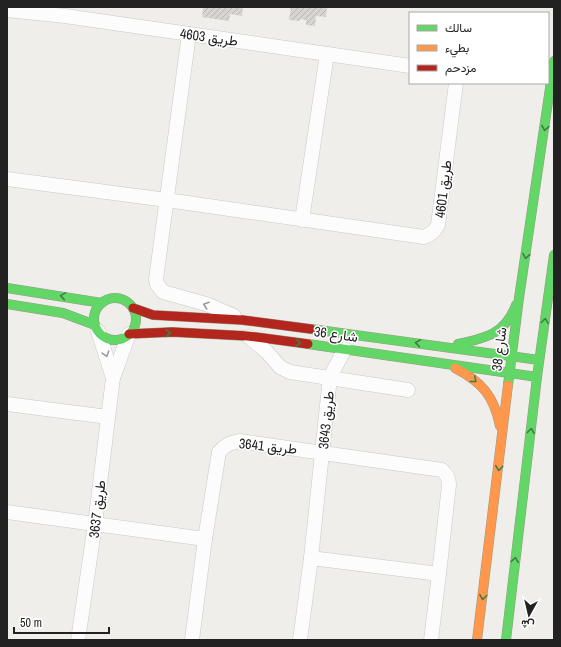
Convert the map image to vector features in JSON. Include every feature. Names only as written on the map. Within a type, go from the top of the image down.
[{"type":"street","name":"طريق 4603","points":[[7,10],[66,12],[189,34],[409,66]]},
{"type":"street","points":[[189,34],[156,279],[160,289],[168,294],[206,304],[242,320]]},
{"type":"street","points":[[302,220],[328,54]]},
{"type":"street","name":"شارع 38","points":[[477,640],[503,440],[519,298],[554,61]]},
{"type":"street","name":"طريق 4601","points":[[7,179],[167,200],[417,236],[430,235],[438,225],[456,84]]},
{"type":"street","points":[[506,640],[539,360],[554,255]]},
{"type":"street","points":[[7,288],[102,303]]},
{"type":"street","points":[[443,346],[478,340],[500,330],[509,320],[519,298]]},
{"type":"street","points":[[108,299],[122,299],[133,308],[136,315],[134,328],[123,338],[117,340],[110,339],[103,336],[97,328],[94,319],[95,313],[98,307],[108,299]]},
{"type":"street","points":[[7,304],[50,310],[83,319],[97,328]]},
{"type":"street","name":"شارع 36","points":[[133,308],[143,312],[163,316],[242,320],[539,360]]},
{"type":"street","name":"طريق 3637","points":[[97,328],[113,378]]},
{"type":"street","name":"شارع 36","points":[[129,334],[172,332],[248,336],[440,362],[537,377]]},
{"type":"street","name":"طريق 3637","points":[[78,640],[95,524],[113,378],[129,334]]},
{"type":"street","name":"طريق 3643","points":[[248,336],[261,346],[284,370],[330,378],[311,558],[300,640]]},
{"type":"street","points":[[345,349],[330,378],[408,390]]},
{"type":"street","points":[[440,362],[467,374],[484,388],[493,401],[498,412],[503,440]]},
{"type":"street","points":[[7,404],[108,417]]},
{"type":"street","name":"طريق 3641","points":[[192,640],[204,539],[220,452],[224,446],[230,443],[239,441],[442,470],[449,479],[449,485],[439,574]]},
{"type":"street","points":[[7,512],[204,539]]},
{"type":"street","points":[[311,558],[439,574],[431,640]]},
{"type":"building","points":[[203,7],[243,7],[242,16],[230,14],[229,21],[202,17]]},
{"type":"building","points":[[291,7],[327,7],[326,17],[316,16],[315,26],[306,25],[306,20],[289,20]]},
{"type":"traffic: fast","points":[[508,385],[519,298],[554,61]]},
{"type":"traffic: fast","points":[[506,640],[537,377],[554,255]]},
{"type":"traffic: fast","points":[[7,288],[102,303]]},
{"type":"traffic: fast","points":[[115,298],[130,304],[136,319],[130,334],[115,340],[100,334],[94,319],[100,304],[115,298]]},
{"type":"traffic: fast","points":[[7,304],[63,313],[95,325]]},
{"type":"traffic: fast","points":[[458,344],[486,337],[500,329],[511,315],[516,305]]},
{"type":"traffic: fast","points":[[311,329],[539,360]]},
{"type":"traffic: fast","points":[[308,344],[537,377]]},
{"type":"traffic: slow","points":[[455,368],[473,379],[485,391],[494,406],[500,426]]},
{"type":"traffic: slow","points":[[477,640],[508,385]]},
{"type":"traffic: jam","points":[[133,308],[153,315],[242,320],[311,329]]},
{"type":"traffic: jam","points":[[129,334],[172,332],[248,336],[308,344]]}]
